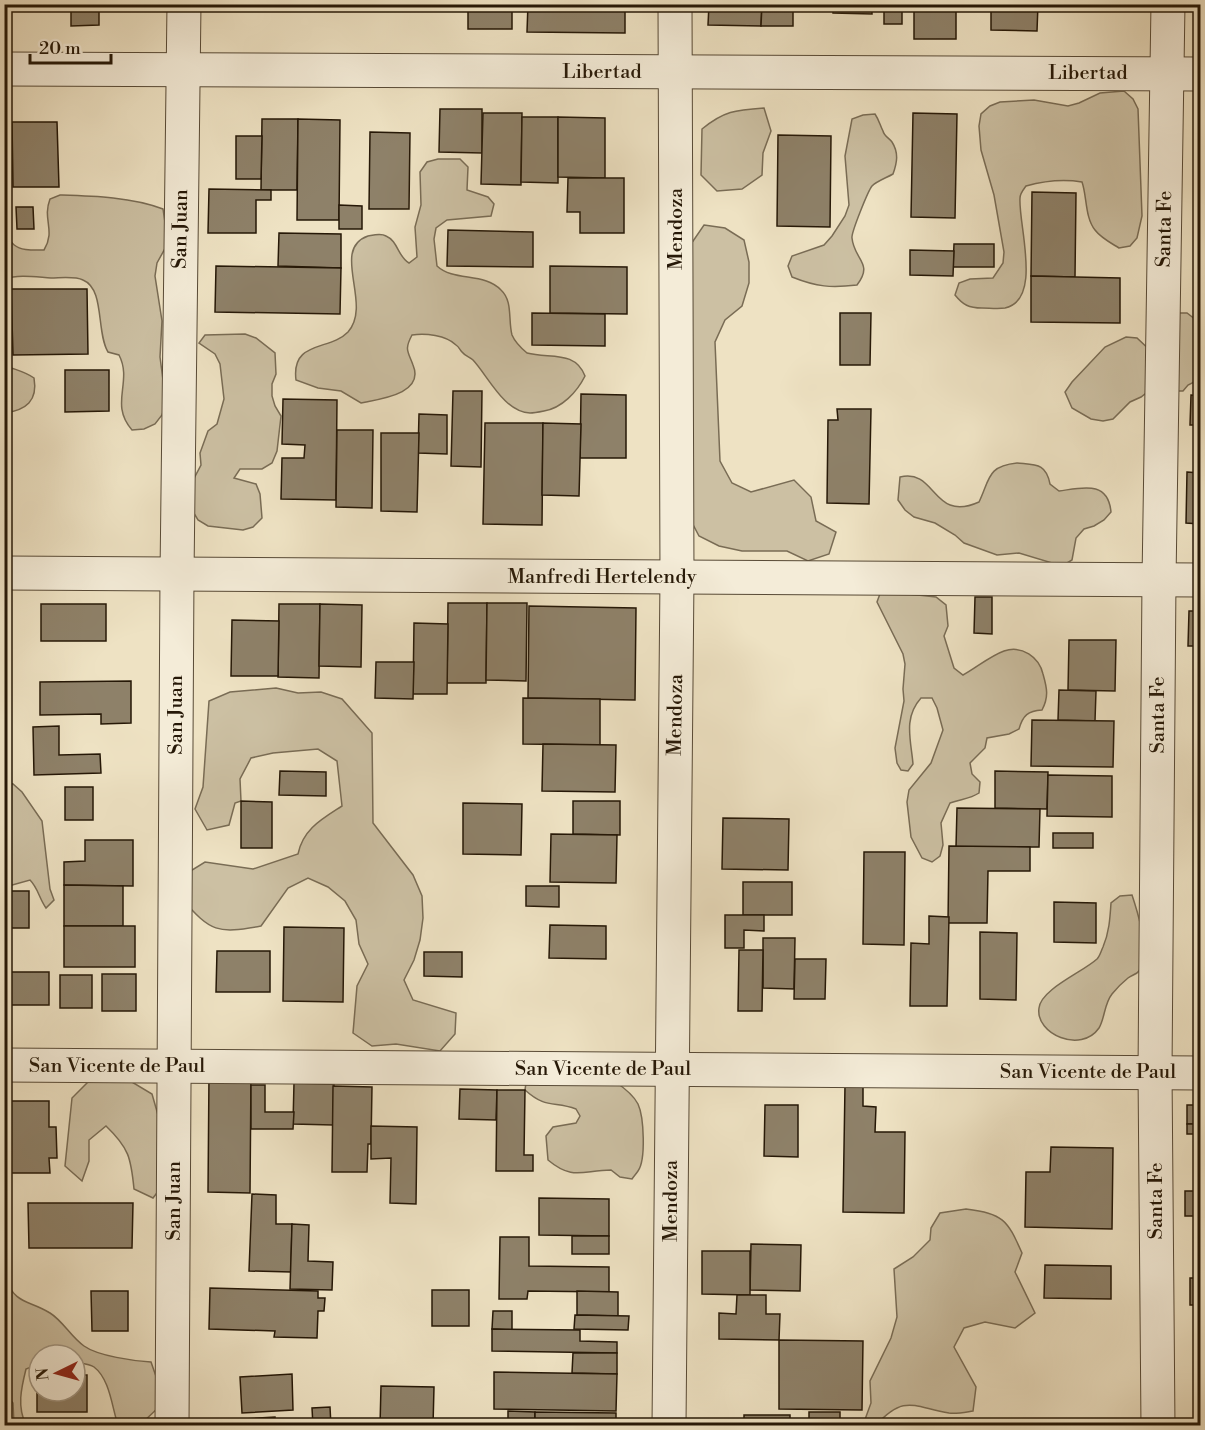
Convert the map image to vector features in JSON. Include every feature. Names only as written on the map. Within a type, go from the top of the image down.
[{"type":"street","name":"San Juan","points":[[172,1425],[177,574],[184,4]]},
{"type":"street","name":"Mendoza","points":[[669,1425],[677,577],[675,4]]},
{"type":"street","name":"Santa Fe","points":[[1158,1425],[1155,1072],[1159,580],[1168,4]]},
{"type":"street","name":"Libertad","points":[[4,69],[1200,74]]},
{"type":"street","name":"Manfredi Hertelendy","points":[[4,573],[1200,580]]},
{"type":"street","name":"San Vicente de Paul","points":[[4,1065],[1200,1072]]},
{"type":"shaded area","points":[[1124,91],[1133,99],[1138,109],[1142,216],[1137,238],[1130,246],[1119,248],[1097,233],[1089,219],[1082,182],[1054,181],[1026,186],[1020,198],[1026,260],[1023,291],[1016,302],[1005,308],[977,308],[964,304],[955,295],[959,283],[970,279],[993,278],[1003,263],[1004,252],[994,195],[981,150],[979,126],[981,114],[990,106],[1000,102],[1034,100],[1068,106],[1100,93]]},
{"type":"shaded area","points":[[764,108],[771,131],[763,153],[762,175],[742,189],[717,191],[701,175],[702,129],[730,112]]},
{"type":"shaded area","points":[[875,114],[884,134],[896,150],[897,158],[893,174],[872,186],[854,228],[853,245],[863,266],[862,278],[857,285],[832,286],[817,285],[792,277],[788,266],[792,256],[824,245],[845,216],[849,205],[845,156],[852,119]]},
{"type":"shaded area","points":[[438,159],[460,159],[468,167],[467,190],[488,197],[494,204],[491,216],[447,220],[436,228],[434,239],[437,266],[452,274],[494,284],[501,290],[509,305],[512,335],[527,353],[561,357],[575,362],[581,368],[585,376],[582,382],[557,407],[530,413],[512,407],[497,392],[473,360],[457,346],[447,339],[423,334],[412,335],[407,347],[415,375],[413,383],[407,389],[389,397],[361,403],[341,391],[318,388],[296,380],[299,358],[313,348],[340,338],[348,332],[354,320],[356,307],[352,253],[357,243],[368,236],[384,235],[393,241],[402,257],[409,263],[417,257],[415,227],[421,205],[420,172],[427,162]]},
{"type":"shaded area","points":[[60,195],[125,200],[163,209],[168,243],[157,263],[155,276],[162,321],[160,357],[166,403],[162,415],[155,424],[144,429],[132,430],[125,420],[121,402],[123,365],[119,355],[108,352],[104,344],[97,301],[90,285],[83,280],[72,278],[21,276],[5,279],[4,216],[8,235],[14,245],[19,248],[44,250],[49,237],[47,213],[50,199]]},
{"type":"shaded area","points":[[704,225],[725,228],[744,240],[749,262],[749,283],[742,306],[725,320],[715,342],[720,461],[732,483],[751,492],[794,480],[811,497],[816,521],[836,532],[829,554],[808,561],[787,551],[742,551],[719,546],[699,536],[688,515],[691,244]]},
{"type":"shaded area","points":[[1176,313],[1187,313],[1200,323],[1200,379],[1188,385],[1183,391],[1175,391]]},
{"type":"shaded area","points":[[245,334],[256,338],[275,353],[276,374],[272,384],[272,396],[281,416],[277,451],[272,463],[262,469],[240,469],[234,478],[256,484],[260,494],[262,518],[253,527],[243,530],[208,526],[198,520],[192,510],[190,486],[201,465],[200,453],[208,431],[217,424],[224,399],[220,364],[215,354],[199,343],[205,335]]},
{"type":"shaded area","points":[[1126,337],[1137,338],[1154,354],[1150,390],[1130,402],[1113,419],[1103,421],[1091,419],[1072,408],[1065,392],[1072,382],[1105,347]]},
{"type":"shaded area","points":[[4,365],[34,378],[35,386],[29,403],[19,410],[5,413]]},
{"type":"shaded area","points":[[1017,463],[1039,466],[1046,472],[1050,484],[1059,491],[1092,488],[1105,495],[1109,502],[1111,512],[1104,520],[1084,529],[1076,538],[1072,560],[1062,566],[1019,553],[997,555],[964,543],[935,523],[914,517],[898,500],[900,477],[912,476],[929,486],[943,501],[952,506],[964,507],[979,502],[988,480],[995,471],[1000,467]]},
{"type":"shaded area","points":[[881,591],[936,597],[946,605],[948,626],[944,636],[954,668],[963,675],[999,653],[1017,650],[1029,654],[1038,662],[1046,684],[1047,692],[1042,710],[1033,711],[1027,715],[1022,720],[1019,729],[1009,734],[987,738],[985,748],[970,763],[972,774],[980,782],[979,793],[950,803],[941,823],[943,845],[940,856],[932,862],[922,858],[911,837],[907,802],[909,790],[931,763],[943,730],[932,698],[921,698],[915,706],[910,721],[913,764],[908,771],[901,770],[897,763],[895,748],[904,701],[905,664],[903,654],[877,602]]},
{"type":"shaded area","points":[[276,688],[298,693],[321,692],[342,699],[372,733],[373,823],[413,875],[422,896],[423,918],[420,940],[414,960],[404,980],[413,1000],[456,1013],[455,1034],[440,1051],[396,1044],[372,1046],[353,1033],[357,986],[368,964],[359,944],[356,920],[345,901],[328,887],[308,878],[288,888],[261,926],[234,930],[224,930],[208,924],[182,899],[184,875],[205,862],[253,869],[298,854],[309,831],[342,806],[337,761],[318,749],[273,753],[251,758],[240,779],[241,801],[235,803],[229,825],[207,830],[195,809],[203,787],[209,701],[230,692]]},
{"type":"shaded area","points":[[5,782],[13,784],[22,792],[42,821],[50,889],[54,900],[46,908],[30,880],[5,887]]},
{"type":"shaded area","points":[[1132,895],[1144,944],[1144,954],[1139,971],[1112,994],[1107,1002],[1099,1028],[1091,1036],[1081,1040],[1071,1040],[1051,1033],[1044,1026],[1040,1017],[1041,1001],[1047,994],[1098,958],[1108,931],[1111,903],[1120,896]]},
{"type":"shaded area","points":[[614,1081],[636,1100],[642,1118],[641,1165],[632,1179],[620,1177],[611,1170],[572,1172],[548,1160],[546,1136],[553,1127],[576,1123],[580,1116],[576,1109],[545,1102],[532,1096],[525,1090],[526,1083]]},
{"type":"shaded area","points":[[88,1082],[132,1082],[152,1094],[158,1115],[166,1181],[153,1198],[134,1189],[132,1169],[124,1147],[106,1126],[89,1140],[89,1161],[82,1181],[65,1166],[72,1098]]},
{"type":"shaded area","points":[[966,1209],[996,1216],[1012,1232],[1022,1253],[1015,1272],[1035,1313],[1015,1328],[985,1322],[964,1328],[954,1347],[976,1387],[973,1411],[952,1413],[918,1406],[902,1406],[886,1415],[876,1425],[863,1425],[871,1403],[870,1381],[891,1338],[897,1317],[894,1269],[913,1257],[930,1240],[931,1228],[940,1213]]},
{"type":"shaded area","points":[[4,1277],[13,1293],[23,1301],[55,1316],[81,1343],[27,1343],[27,1369],[21,1398],[26,1425],[14,1425],[13,1403],[5,1394]]},
{"type":"shaded area","points":[[87,1348],[107,1355],[151,1362],[159,1385],[159,1407],[141,1424],[118,1425],[104,1379],[94,1367],[88,1364]]},
{"type":"building","points":[[71,4],[145,4],[145,11],[99,11],[99,25],[71,26]]},
{"type":"building","points":[[468,4],[512,4],[512,29],[468,29]]},
{"type":"building","points":[[528,4],[625,4],[625,33],[527,32]]},
{"type":"building","points":[[709,4],[762,4],[761,26],[708,25]]},
{"type":"building","points":[[762,4],[793,4],[793,26],[761,26]]},
{"type":"building","points":[[833,4],[872,4],[872,14],[833,13]]},
{"type":"building","points":[[884,4],[902,4],[902,24],[884,24]]},
{"type":"building","points":[[914,4],[956,4],[956,39],[914,39]]},
{"type":"building","points":[[991,4],[1038,4],[1037,31],[991,30]]},
{"type":"building","points":[[440,109],[482,109],[482,153],[439,152]]},
{"type":"building","points":[[1199,112],[1200,204],[1197,204]]},
{"type":"building","points":[[483,113],[522,113],[521,185],[481,184]]},
{"type":"building","points":[[913,113],[957,114],[955,218],[911,217]]},
{"type":"building","points":[[522,117],[558,117],[558,183],[521,182]]},
{"type":"building","points":[[558,117],[605,118],[605,178],[558,177]]},
{"type":"building","points":[[262,119],[298,119],[297,190],[261,190]]},
{"type":"building","points":[[298,119],[340,120],[339,220],[297,220]]},
{"type":"building","points":[[12,122],[57,122],[59,187],[13,187]]},
{"type":"building","points":[[370,132],[410,133],[409,209],[369,209]]},
{"type":"building","points":[[778,135],[831,136],[830,227],[777,226]]},
{"type":"building","points":[[236,136],[262,136],[261,179],[236,179]]},
{"type":"building","points":[[568,178],[624,178],[624,233],[580,233],[580,212],[567,212]]},
{"type":"building","points":[[209,189],[271,190],[271,200],[256,200],[256,233],[208,233]]},
{"type":"building","points":[[1032,192],[1076,193],[1075,277],[1031,276]]},
{"type":"building","points":[[339,205],[362,206],[362,229],[339,229]]},
{"type":"building","points":[[16,207],[33,207],[34,229],[17,229]]},
{"type":"building","points":[[448,230],[533,232],[533,267],[447,266]]},
{"type":"building","points":[[279,233],[341,234],[341,268],[278,266]]},
{"type":"building","points":[[954,244],[994,244],[994,267],[953,267]]},
{"type":"building","points":[[910,250],[954,251],[953,276],[910,275]]},
{"type":"building","points":[[216,266],[341,268],[340,314],[215,312]]},
{"type":"building","points":[[550,266],[627,267],[627,314],[550,313]]},
{"type":"building","points":[[1031,276],[1120,278],[1120,323],[1031,322]]},
{"type":"building","points":[[11,289],[87,289],[88,354],[13,355]]},
{"type":"building","points":[[532,313],[605,314],[605,346],[532,345]]},
{"type":"building","points":[[840,313],[871,313],[870,365],[840,365]]},
{"type":"building","points":[[65,370],[109,370],[109,411],[65,412]]},
{"type":"building","points":[[453,391],[482,391],[481,467],[451,466]]},
{"type":"building","points":[[581,394],[626,395],[626,458],[580,458]]},
{"type":"building","points":[[1191,395],[1200,396],[1200,425],[1190,425]]},
{"type":"building","points":[[283,399],[337,400],[336,500],[281,499],[282,458],[304,458],[305,445],[282,444]]},
{"type":"building","points":[[837,409],[871,409],[869,504],[827,503],[828,420],[838,420]]},
{"type":"building","points":[[419,414],[447,415],[447,454],[418,453]]},
{"type":"building","points":[[485,423],[543,423],[542,525],[483,524]]},
{"type":"building","points":[[543,423],[581,424],[579,496],[542,495]]},
{"type":"building","points":[[337,430],[373,430],[372,508],[336,507]]},
{"type":"building","points":[[381,433],[419,433],[417,512],[381,511]]},
{"type":"building","points":[[1187,472],[1200,473],[1200,524],[1186,523]]},
{"type":"building","points":[[975,597],[992,597],[992,634],[974,633]]},
{"type":"building","points":[[448,603],[487,603],[486,683],[447,683]]},
{"type":"building","points":[[487,603],[527,603],[526,681],[486,680]]},
{"type":"building","points":[[41,604],[106,604],[106,641],[41,641]]},
{"type":"building","points":[[279,604],[320,604],[319,678],[278,677]]},
{"type":"building","points":[[320,604],[362,605],[361,667],[319,666]]},
{"type":"building","points":[[529,606],[636,608],[635,700],[528,698]]},
{"type":"building","points":[[1189,611],[1200,611],[1200,646],[1188,646]]},
{"type":"building","points":[[232,620],[279,621],[278,676],[231,676]]},
{"type":"building","points":[[414,623],[448,624],[447,694],[413,694]]},
{"type":"building","points":[[1069,640],[1116,640],[1115,691],[1068,690]]},
{"type":"building","points":[[376,662],[414,662],[413,699],[375,698]]},
{"type":"building","points":[[131,681],[131,723],[101,724],[101,714],[40,715],[40,682]]},
{"type":"building","points":[[1059,690],[1096,691],[1095,721],[1058,720]]},
{"type":"building","points":[[523,698],[600,699],[600,745],[523,744]]},
{"type":"building","points":[[1032,720],[1114,721],[1113,767],[1031,766]]},
{"type":"building","points":[[59,726],[59,755],[100,754],[101,773],[34,775],[33,727]]},
{"type":"building","points":[[543,744],[616,745],[615,792],[542,791]]},
{"type":"building","points":[[280,771],[326,772],[326,796],[279,795]]},
{"type":"building","points":[[995,771],[1048,772],[1047,809],[995,808]]},
{"type":"building","points":[[1048,775],[1112,776],[1112,817],[1047,816]]},
{"type":"building","points":[[65,787],[93,787],[93,820],[65,820]]},
{"type":"building","points":[[241,801],[272,802],[272,848],[241,848]]},
{"type":"building","points":[[573,801],[620,801],[620,835],[573,834]]},
{"type":"building","points":[[463,803],[522,804],[521,855],[463,854]]},
{"type":"building","points":[[957,808],[1040,809],[1039,847],[956,847]]},
{"type":"building","points":[[723,818],[789,819],[788,870],[722,869]]},
{"type":"building","points":[[1053,833],[1093,833],[1093,848],[1053,848]]},
{"type":"building","points":[[551,834],[617,835],[616,883],[550,882]]},
{"type":"building","points":[[85,840],[133,840],[133,886],[64,885],[64,862],[85,861]]},
{"type":"building","points":[[949,846],[1030,847],[1030,871],[988,871],[987,923],[948,923]]},
{"type":"building","points":[[864,852],[905,852],[904,945],[863,944]]},
{"type":"building","points":[[1194,859],[1200,859],[1200,987],[1194,987]]},
{"type":"building","points":[[743,882],[792,882],[792,915],[743,915]]},
{"type":"building","points":[[64,885],[123,886],[123,926],[64,926]]},
{"type":"building","points":[[526,886],[559,886],[559,907],[526,906]]},
{"type":"building","points":[[4,891],[29,891],[29,928],[4,928]]},
{"type":"building","points":[[1054,902],[1096,903],[1096,943],[1054,942]]},
{"type":"building","points":[[725,915],[764,915],[764,931],[744,930],[744,948],[725,948]]},
{"type":"building","points":[[929,916],[949,917],[947,1006],[910,1006],[911,943],[929,944]]},
{"type":"building","points":[[550,925],[606,926],[606,959],[549,958]]},
{"type":"building","points":[[64,926],[135,926],[135,967],[64,967]]},
{"type":"building","points":[[284,927],[344,928],[343,1002],[283,1001]]},
{"type":"building","points":[[980,932],[1017,933],[1016,1000],[980,999]]},
{"type":"building","points":[[763,938],[795,938],[794,989],[763,988]]},
{"type":"building","points":[[739,950],[763,950],[762,1011],[738,1011]]},
{"type":"building","points":[[217,951],[270,951],[270,992],[216,992]]},
{"type":"building","points":[[424,952],[462,952],[462,977],[424,976]]},
{"type":"building","points":[[795,959],[826,959],[825,999],[794,999]]},
{"type":"building","points":[[7,972],[49,972],[49,1005],[7,1005]]},
{"type":"building","points":[[102,974],[136,974],[136,1011],[102,1011]]},
{"type":"building","points":[[60,975],[92,975],[92,1008],[60,1008]]},
{"type":"building","points":[[209,1074],[251,1075],[250,1193],[208,1192]]},
{"type":"building","points":[[294,1083],[334,1084],[333,1125],[293,1124]]},
{"type":"building","points":[[251,1085],[265,1085],[265,1112],[294,1112],[293,1129],[251,1129]]},
{"type":"building","points":[[845,1085],[863,1085],[863,1106],[876,1107],[875,1132],[905,1132],[904,1213],[843,1212]]},
{"type":"building","points":[[333,1086],[372,1087],[371,1144],[368,1144],[367,1172],[332,1172]]},
{"type":"building","points":[[460,1089],[497,1090],[496,1120],[459,1119]]},
{"type":"building","points":[[497,1090],[525,1090],[524,1155],[533,1155],[533,1171],[496,1171]]},
{"type":"building","points":[[10,1101],[49,1101],[49,1127],[56,1127],[57,1158],[49,1158],[50,1173],[11,1173]]},
{"type":"building","points":[[10,1101],[11,1145],[4,1145],[4,1102]]},
{"type":"building","points":[[765,1105],[798,1105],[798,1157],[764,1156]]},
{"type":"building","points":[[1187,1105],[1200,1105],[1200,1124],[1187,1124]]},
{"type":"building","points":[[1187,1124],[1200,1124],[1200,1134],[1187,1134]]},
{"type":"building","points":[[371,1126],[417,1127],[416,1204],[390,1203],[391,1158],[371,1159]]},
{"type":"building","points":[[1051,1147],[1113,1148],[1112,1229],[1025,1227],[1026,1172],[1050,1172]]},
{"type":"building","points":[[1185,1191],[1200,1191],[1200,1216],[1185,1216]]},
{"type":"building","points":[[252,1194],[276,1195],[276,1224],[292,1224],[291,1272],[249,1271]]},
{"type":"building","points":[[539,1198],[609,1199],[609,1236],[539,1235]]},
{"type":"building","points":[[28,1203],[133,1203],[132,1248],[29,1248]]},
{"type":"building","points":[[292,1224],[309,1225],[308,1261],[333,1262],[332,1290],[290,1289]]},
{"type":"building","points":[[572,1236],[609,1236],[609,1254],[572,1254]]},
{"type":"building","points":[[500,1237],[529,1237],[529,1266],[609,1267],[609,1292],[528,1291],[527,1299],[499,1299]]},
{"type":"building","points":[[751,1244],[801,1245],[800,1291],[750,1290]]},
{"type":"building","points":[[702,1251],[750,1251],[750,1295],[702,1294]]},
{"type":"building","points":[[1045,1265],[1111,1266],[1111,1299],[1044,1298]]},
{"type":"building","points":[[1190,1278],[1200,1278],[1200,1305],[1190,1305]]},
{"type":"building","points":[[210,1288],[318,1291],[318,1298],[325,1298],[324,1311],[318,1311],[317,1338],[274,1337],[275,1331],[209,1329]]},
{"type":"building","points":[[432,1290],[469,1290],[469,1326],[432,1326]]},
{"type":"building","points":[[91,1291],[128,1291],[128,1331],[92,1331]]},
{"type":"building","points":[[577,1291],[618,1292],[618,1316],[577,1315]]},
{"type":"building","points":[[737,1295],[766,1295],[766,1314],[780,1314],[779,1340],[719,1339],[719,1313],[736,1314]]},
{"type":"building","points":[[493,1311],[512,1311],[512,1330],[492,1329]]},
{"type":"building","points":[[575,1315],[629,1316],[628,1330],[574,1329]]},
{"type":"building","points":[[492,1329],[580,1330],[580,1341],[617,1342],[617,1353],[492,1351]]},
{"type":"building","points":[[779,1340],[863,1341],[862,1410],[779,1409]]},
{"type":"building","points":[[573,1353],[617,1353],[617,1374],[572,1373]]},
{"type":"building","points":[[1200,1363],[1200,1400],[1197,1401],[1195,1364]]},
{"type":"building","points":[[494,1372],[617,1374],[616,1411],[494,1409]]},
{"type":"building","points":[[292,1374],[293,1410],[242,1413],[240,1377]]},
{"type":"building","points":[[381,1386],[434,1387],[433,1426],[380,1426]]},
{"type":"building","points":[[37,1403],[87,1403],[87,1412],[37,1412]]},
{"type":"building","points":[[1197,1404],[1200,1404],[1200,1426],[1198,1426]]},
{"type":"building","points":[[4,1405],[8,1405],[8,1426],[4,1426]]},
{"type":"building","points":[[330,1407],[331,1426],[313,1426],[312,1408]]},
{"type":"building","points":[[508,1411],[535,1412],[535,1426],[508,1426]]},
{"type":"building","points":[[535,1412],[616,1413],[616,1426],[535,1426]]},
{"type":"building","points":[[809,1412],[840,1412],[840,1426],[809,1426]]},
{"type":"building","points":[[744,1415],[790,1415],[790,1426],[744,1426]]},
{"type":"building","points":[[275,1417],[276,1426],[228,1426],[228,1420]]}]
